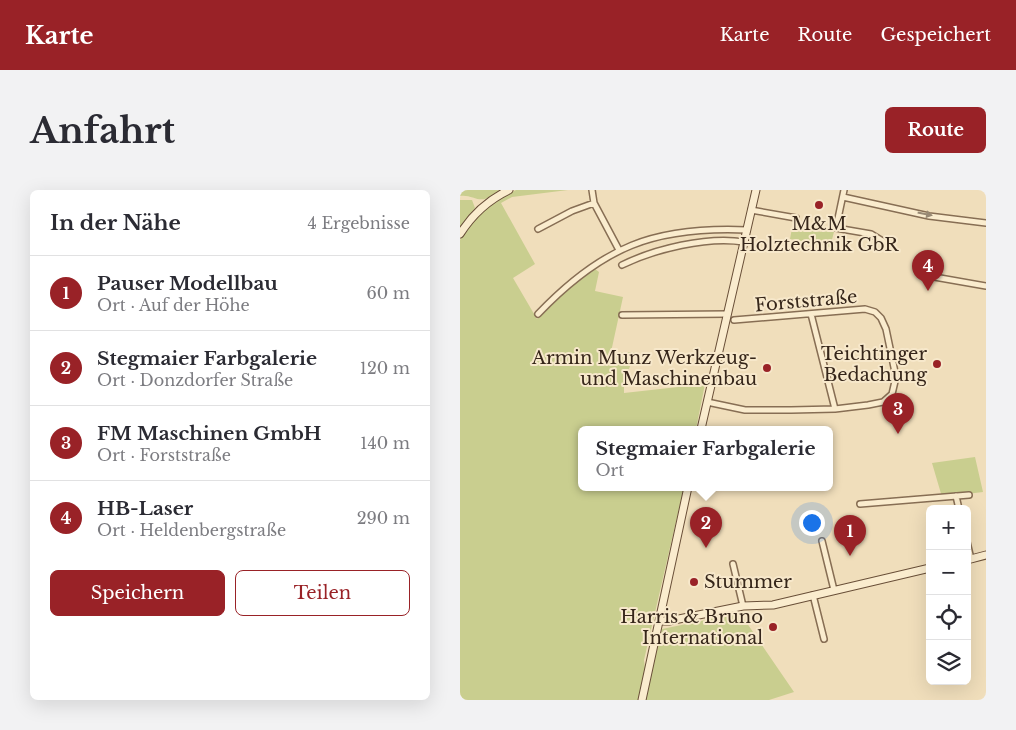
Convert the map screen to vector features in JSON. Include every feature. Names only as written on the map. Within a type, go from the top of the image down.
[{"type":"main road","points":[[460,234],[467,223],[482,207],[508,190]]},
{"type":"main road","points":[[702,426],[756,190]]},
{"type":"main road","points":[[642,700],[687,491]]},
{"type":"main road","points":[[971,559],[986,555]]},
{"type":"main road","points":[[659,621],[669,621],[743,606],[773,605],[926,569]]},
{"type":"street","points":[[592,190],[594,203],[619,250]]},
{"type":"street","points":[[844,190],[836,228],[871,234],[884,242]]},
{"type":"street","points":[[843,197],[929,216],[986,223]]},
{"type":"street","points":[[538,229],[572,211],[594,203]]},
{"type":"street","points":[[751,210],[796,218]]},
{"type":"street","points":[[538,314],[568,284],[619,250],[677,232],[694,230],[747,230]]},
{"type":"street","points":[[622,265],[650,252],[680,246],[712,241],[744,242]]},
{"type":"street","points":[[924,275],[986,286]]},
{"type":"street","name":"Forststraße","points":[[707,402],[745,410],[835,408],[883,402],[892,394],[896,377],[886,328],[875,312],[865,309],[734,320]]},
{"type":"street","points":[[622,315],[727,314]]},
{"type":"street","points":[[811,314],[835,408]]},
{"type":"street","points":[[860,504],[969,494]]},
{"type":"street","points":[[956,496],[958,505]]},
{"type":"street","points":[[822,541],[834,590]]},
{"type":"street","points":[[733,564],[743,606]]},
{"type":"street","points":[[813,595],[824,639]]},
{"type":"green space","points":[[460,190],[499,190],[485,199],[479,199],[460,196]]},
{"type":"green space","points":[[516,190],[568,190],[512,197],[501,203],[535,264],[513,278],[537,319],[565,292],[595,269],[599,272],[595,291],[623,297],[611,352],[635,352],[624,383],[624,393],[705,384],[697,426],[578,426],[578,491],[683,491],[644,660],[646,676],[650,678],[662,629],[740,613],[794,692],[769,700],[460,700],[460,240],[477,217]]},
{"type":"green space","points":[[460,200],[472,200],[475,208],[460,228]]},
{"type":"green space","points":[[792,228],[834,232],[830,247],[790,239]]},
{"type":"green space","points":[[975,457],[983,492],[942,497],[932,463]]},
{"type":"place","name":"M&M Holztechnik GbR","points":[[819,205]]},
{"type":"place","name":"HB-Laser","points":[[928,291]]},
{"type":"place","name":"Teichtinger Bedachung","points":[[937,364]]},
{"type":"place","name":"Armin Munz Werkzeug- und Maschinenbau","points":[[767,368]]},
{"type":"place","name":"FM Maschinen GmbH","points":[[898,434]]},
{"type":"place","name":"Stegmaier Farbgalerie","points":[[706,548]]},
{"type":"place","name":"Pauser Modellbau","points":[[850,556]]},
{"type":"place","name":"Stummer","points":[[694,582]]},
{"type":"place","name":"Harris & Bruno International","points":[[773,627]]}]
